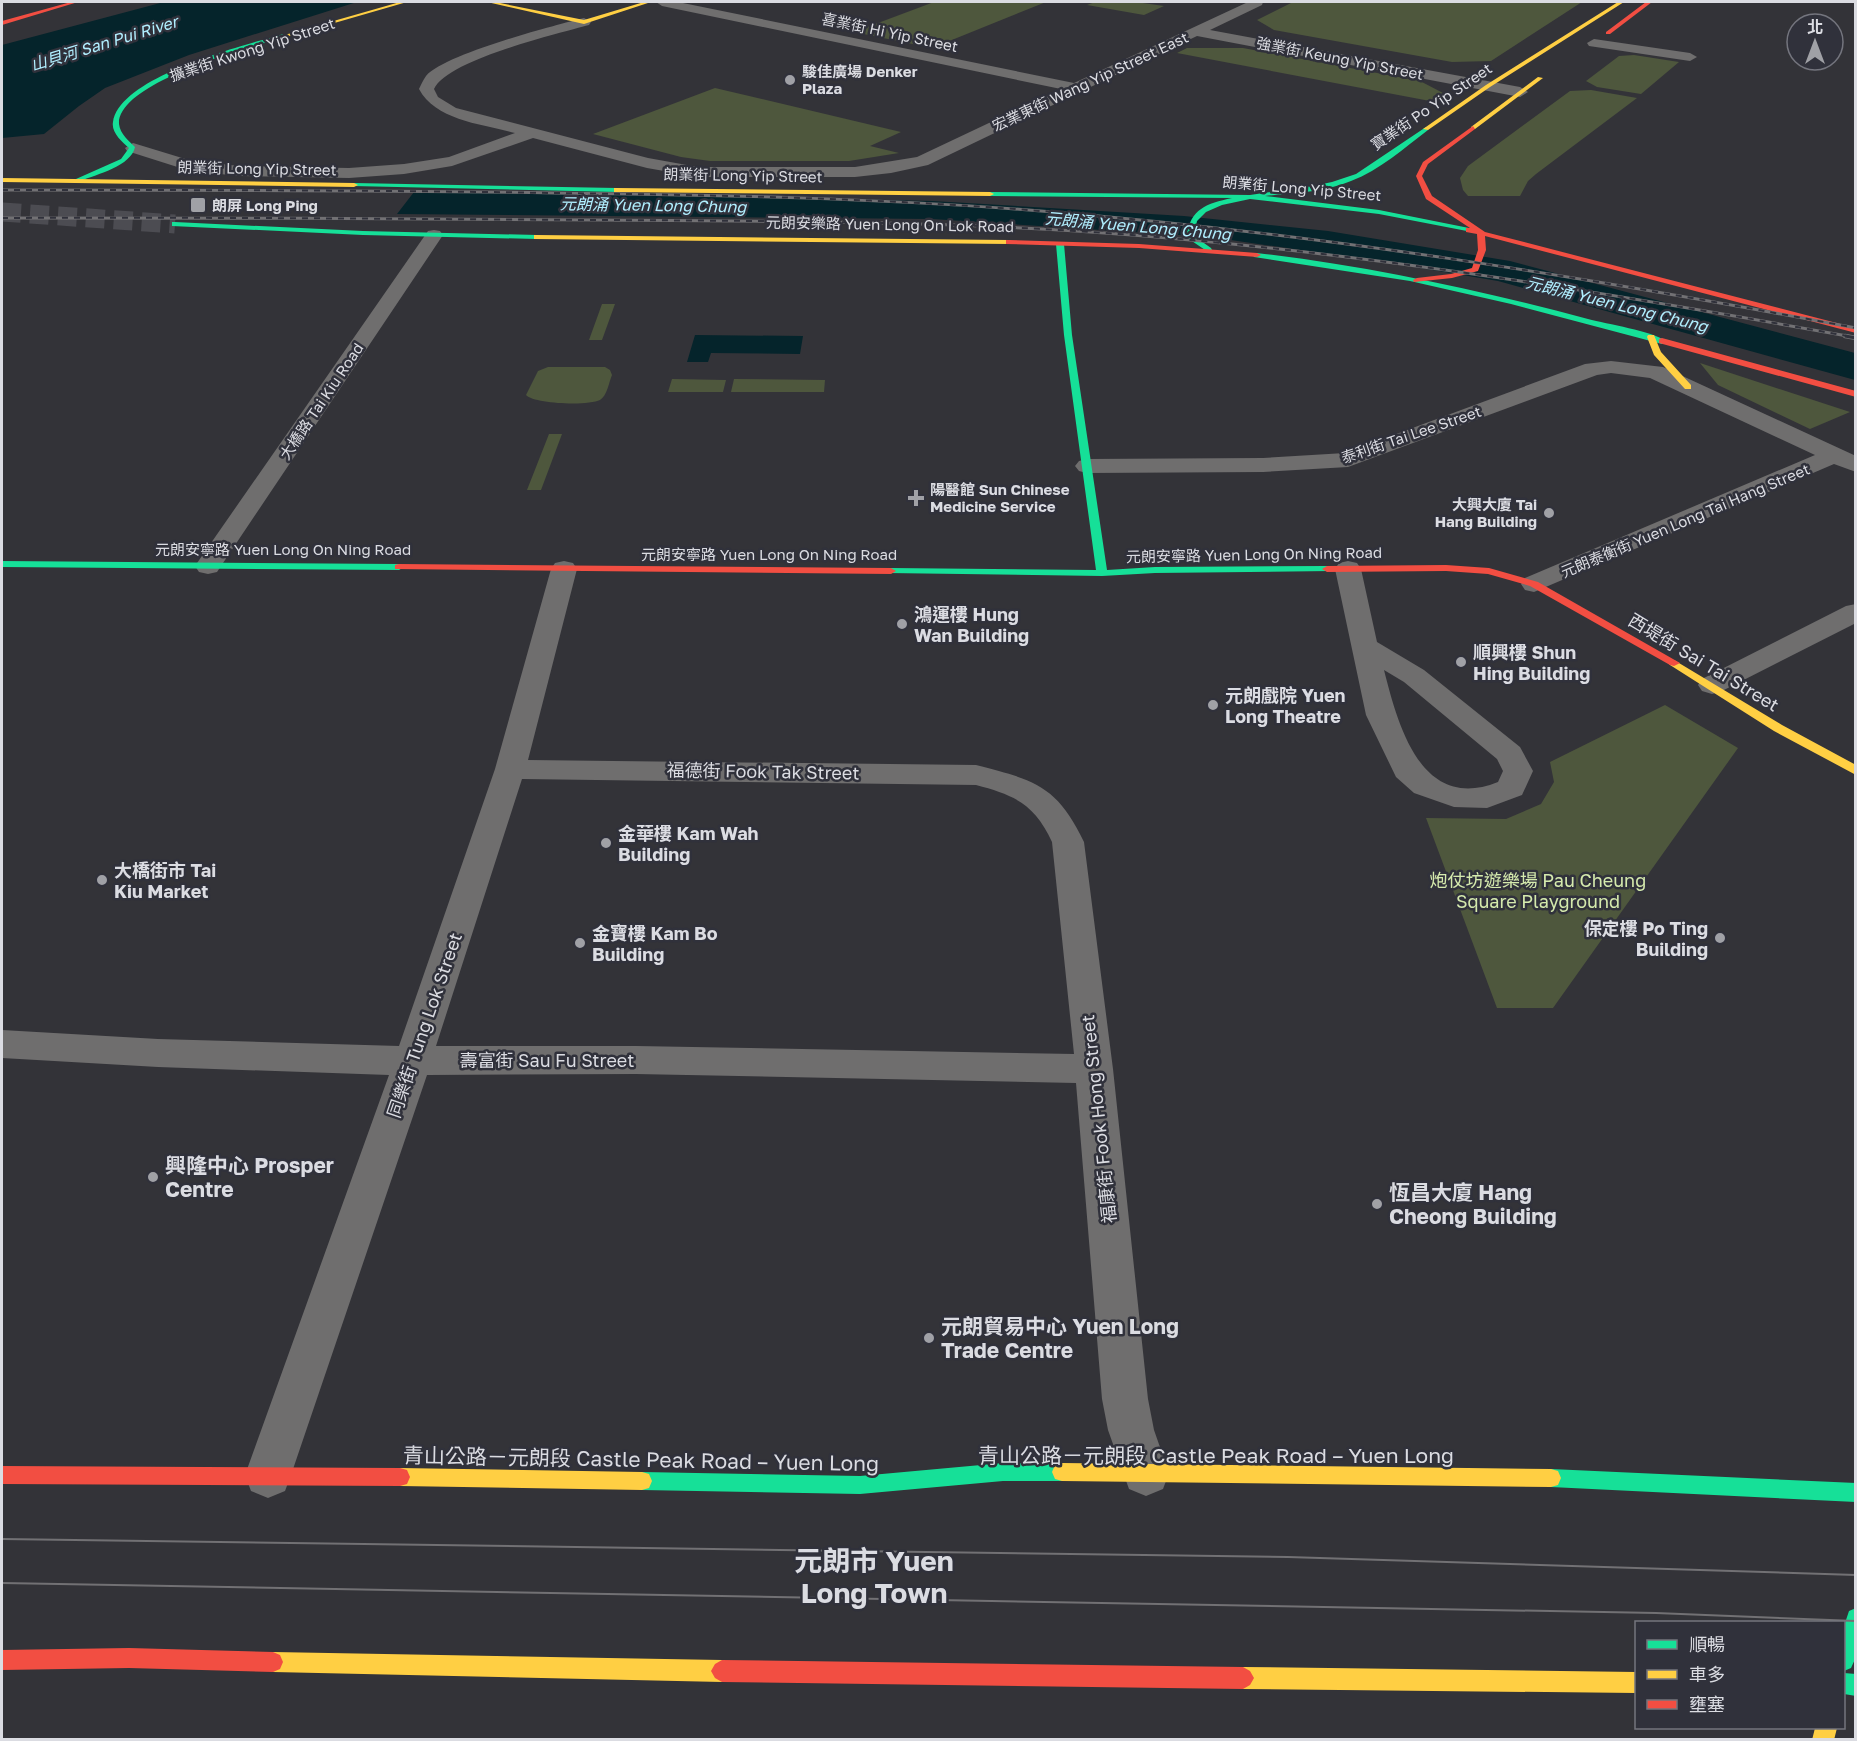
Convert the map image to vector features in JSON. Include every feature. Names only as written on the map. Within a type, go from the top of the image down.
[{"type":"street","points":[[2,9],[26,2]]},
{"type":"street","points":[[2,23],[75,2]]},
{"type":"street","name":"擴業街 Kwong Yip Street","points":[[133,148],[120,137],[116,126],[117,112],[130,97],[154,82],[259,44],[404,2]]},
{"type":"street","points":[[490,2],[584,22],[648,2]]},
{"type":"street","name":"喜業街 Hi Yip Street","points":[[662,2],[1076,88]]},
{"type":"street","name":"宏業東街 Wang Yip Street East","points":[[584,22],[450,65],[430,78],[427,93],[432,100],[451,111],[655,165],[698,172],[855,172],[891,168],[922,161],[1257,2]]},
{"type":"street","name":"寶業街 Po Yip Street","points":[[1244,196],[1317,189],[1348,180],[1405,144],[1488,86],[1621,2]]},
{"type":"street","points":[[1589,46],[1649,2]]},
{"type":"street","name":"強業街 Keung Yip Street","points":[[1195,31],[1520,92]]},
{"type":"street","points":[[1589,46],[1690,57]]},
{"type":"street","points":[[1417,280],[1475,269],[1482,250],[1481,232],[1429,196],[1419,176],[1425,163],[1553,70]]},
{"type":"street","points":[[78,180],[123,160],[133,148],[175,164],[201,168],[293,173],[349,173],[404,169],[452,161],[533,132]]},
{"type":"street","name":"朗業街 Long Yip Street","points":[[2,180],[288,186],[1244,196],[1379,212],[1481,232],[1856,331]]},
{"type":"street","name":"元朗安樂路 Yuen Long On Lok Road","points":[[1208,250],[1190,237],[1194,218],[1204,208],[1244,196]]},
{"type":"street","name":"元朗安樂路 Yuen Long On Lok Road","points":[[175,224],[338,233],[654,236],[1060,244],[1208,250],[1349,267],[1417,280],[1651,337],[1856,394]]},
{"type":"street","name":"大橋路 Tai Kiu Road","points":[[208,566],[434,235]]},
{"type":"street","points":[[1060,244],[1068,335],[1102,573]]},
{"type":"street","points":[[1651,337],[1658,353],[1688,387]]},
{"type":"street","name":"泰利街 Tai Lee Street","points":[[1087,466],[1263,465],[1348,460],[1593,369],[1611,366],[1655,372],[1845,460]]},
{"type":"street","name":"元朗泰衡街 Yuen Long Tai Hang Street","points":[[1534,584],[1845,460]]},
{"type":"street","name":"元朗安寧路 Yuen Long On Ning Road","points":[[2,564],[1102,573],[1155,570],[1446,568],[1489,571],[1534,584]]},
{"type":"street","name":"同樂街 Tung Lok Street","points":[[268,1475],[413,1061],[510,769],[564,569]]},
{"type":"street","points":[[1348,569],[1364,646],[1381,715],[1407,770],[1415,779],[1438,792],[1472,799],[1487,798],[1511,788],[1518,771],[1509,754],[1414,676],[1364,646]]},
{"type":"street","name":"西堤街 Sai Tai Street","points":[[1534,584],[1712,685],[1778,728],[1856,771]]},
{"type":"street","points":[[1712,685],[1856,612]]},
{"type":"street","name":"福德街 Fook Tak Street","points":[[510,769],[937,773],[976,775],[1015,786]]},
{"type":"street","name":"福康街 Fook Hong Street","points":[[1015,786],[1042,800],[1059,819],[1068,842],[1094,1069],[1125,1398],[1131,1430],[1146,1473]]},
{"type":"street","name":"壽富街 Sau Fu Street","points":[[2,1044],[158,1053],[413,1061],[636,1060],[1094,1069]]},
{"type":"street","name":"青山公路－元朗段 Castle Peak Road – Yuen Long","points":[[2,1475],[268,1475],[860,1485],[1003,1472],[1146,1473],[1555,1478],[1856,1493]]},
{"type":"street","points":[[1845,1657],[1856,1618]]},
{"type":"street","points":[[2,1660],[129,1658],[610,1670],[1635,1683]]},
{"type":"green space","points":[[934,2],[1046,2],[932,48],[854,32]]},
{"type":"green space","points":[[1095,2],[1136,2],[1164,6],[1144,15],[1087,5]]},
{"type":"green space","points":[[1293,2],[1582,2],[1491,61],[1452,62],[1274,30],[1257,20]]},
{"type":"green space","points":[[1187,48],[1243,48],[1420,81],[1443,93],[1430,101],[1177,53]]},
{"type":"green space","points":[[1634,55],[1679,62],[1641,94],[1597,87],[1586,81],[1619,56]]},
{"type":"green space","points":[[715,88],[901,132],[870,146],[899,153],[849,161],[710,161],[681,157],[593,134]]},
{"type":"green space","points":[[1591,90],[1637,98],[1536,174],[1528,181],[1520,196],[1468,196],[1463,190],[1460,178],[1468,166],[1570,91]]},
{"type":"green space","points":[[602,304],[615,304],[602,340],[589,340]]},
{"type":"green space","points":[[1700,363],[1850,412],[1810,429],[1718,385]]},
{"type":"green space","points":[[548,367],[605,367],[612,375],[604,395],[600,400],[594,402],[550,402],[526,395],[538,371]]},
{"type":"green space","points":[[672,379],[726,380],[723,392],[668,392]]},
{"type":"green space","points":[[734,379],[825,380],[824,392],[731,392]]},
{"type":"green space","points":[[549,434],[562,434],[541,490],[527,490]]},
{"type":"green space","name":"炮仗坊遊樂場 Pau Cheung Square Playground","points":[[1665,705],[1738,748],[1553,1008],[1497,1008],[1426,818],[1506,819],[1541,804],[1554,782],[1550,762]]},
{"type":"water","name":"山貝河 San Pui River","points":[[164,2],[357,2],[189,55],[105,88],[44,134],[2,138],[2,45]]},
{"type":"water","name":"元朗涌 Yuen Long Chung","points":[[414,192],[536,192],[932,201],[1184,216],[1328,231],[1510,261],[1855,353],[1855,380],[1498,281],[1210,237],[932,219],[397,214]]},
{"type":"water","points":[[695,335],[803,336],[800,354],[711,353],[708,362],[687,362]]},
{"type":"tunnel","points":[[2,212],[175,224]]},
{"type":"tram line","points":[[2,1539],[1288,1557],[1856,1575]]},
{"type":"tram line","points":[[2,1583],[1656,1613],[1856,1621]]},
{"type":"railway","points":[[2,190],[676,195],[859,200],[1041,211],[1144,220],[1348,244],[1552,274],[1856,328]]},
{"type":"railway","points":[[2,218],[799,221],[1066,230],[1223,243],[1403,264],[1584,291],[1853,337]]},
{"type":"railway","points":[[1845,336],[1856,338]]},
{"type":"traffic: fast","points":[[78,180],[123,160],[133,148],[119,133],[116,122],[122,107],[138,92],[160,79],[216,56],[284,36]]},
{"type":"traffic: fast","points":[[1208,250],[1190,237],[1193,221],[1203,210],[1240,198],[1313,188],[1348,180],[1378,163],[1426,129]]},
{"type":"traffic: fast","points":[[354,185],[617,190]]},
{"type":"traffic: fast","points":[[990,194],[1244,196],[1379,212],[1469,230]]},
{"type":"traffic: fast","points":[[175,224],[363,233],[537,237]]},
{"type":"traffic: fast","points":[[1060,244],[1068,335],[1102,573]]},
{"type":"traffic: fast","points":[[1257,255],[1309,261],[1410,279],[1662,341]]},
{"type":"traffic: fast","points":[[2,564],[399,567]]},
{"type":"traffic: fast","points":[[891,571],[1102,573],[1155,570],[1327,569]]},
{"type":"traffic: fast","points":[[642,1481],[860,1485],[1003,1472],[1062,1472]]},
{"type":"traffic: fast","points":[[1551,1478],[1856,1493]]},
{"type":"traffic: fast","points":[[1845,1657],[1856,1618]]},
{"type":"traffic: fast","points":[[1845,1684],[1856,1685]]},
{"type":"traffic: slow","points":[[284,36],[404,2]]},
{"type":"traffic: slow","points":[[490,2],[584,22],[648,2]]},
{"type":"traffic: slow","points":[[1426,129],[1488,86],[1621,2]]},
{"type":"traffic: slow","points":[[1473,128],[1540,78]]},
{"type":"traffic: slow","points":[[2,180],[354,185]]},
{"type":"traffic: slow","points":[[617,190],[990,194]]},
{"type":"traffic: slow","points":[[537,237],[1009,242]]},
{"type":"traffic: slow","points":[[1651,337],[1657,353],[1688,387]]},
{"type":"traffic: slow","points":[[1674,663],[1778,728],[1856,771]]},
{"type":"traffic: slow","points":[[1062,1472],[1551,1478]]},
{"type":"traffic: slow","points":[[400,1477],[642,1481]]},
{"type":"traffic: slow","points":[[273,1662],[722,1671]]},
{"type":"traffic: slow","points":[[1243,1678],[1635,1683]]},
{"type":"traffic: slow","points":[[1823,1740],[1826,1729]]},
{"type":"traffic: jam","points":[[2,23],[75,2]]},
{"type":"traffic: jam","points":[[1608,33],[1649,2]]},
{"type":"traffic: jam","points":[[1417,280],[1452,276],[1475,269],[1482,250],[1481,232],[1429,197],[1419,176],[1425,163],[1473,128]]},
{"type":"traffic: jam","points":[[1469,230],[1856,331]]},
{"type":"traffic: jam","points":[[1009,242],[1139,246],[1257,255]]},
{"type":"traffic: jam","points":[[1662,341],[1856,394]]},
{"type":"traffic: jam","points":[[399,567],[891,571]]},
{"type":"traffic: jam","points":[[1327,569],[1446,568],[1489,571],[1534,584],[1674,663]]},
{"type":"traffic: jam","points":[[2,1475],[400,1477]]},
{"type":"traffic: jam","points":[[2,1660],[129,1658],[273,1662]]},
{"type":"traffic: jam","points":[[722,1671],[1243,1678]]},
{"type":"place","name":"駿佳廣場 Denker Plaza","points":[[790,80]]},
{"type":"place","name":"朗屏 Long Ping","points":[[198,205]]},
{"type":"place","name":"陽醫館 Sun Chinese Medicine Service","points":[[916,498]]},
{"type":"place","name":"大興大廈 Tai Hang Building","points":[[1549,513]]},
{"type":"place","name":"鴻運樓 Hung Wan Building","points":[[902,624]]},
{"type":"place","name":"順興樓 Shun Hing Building","points":[[1461,662]]},
{"type":"place","name":"元朗戲院 Yuen Long Theatre","points":[[1213,705]]},
{"type":"place","name":"金華樓 Kam Wah Building","points":[[606,843]]},
{"type":"place","name":"大橋街市 Tai Kiu Market","points":[[102,880]]},
{"type":"place","name":"保定樓 Po Ting Building","points":[[1720,938]]},
{"type":"place","name":"金寶樓 Kam Bo Building","points":[[580,943]]},
{"type":"place","name":"興隆中心 Prosper Centre","points":[[153,1177]]},
{"type":"place","name":"恆昌大廈 Hang Cheong Building","points":[[1377,1204]]},
{"type":"place","name":"元朗貿易中心 Yuen Long Trade Centre","points":[[929,1338]]},
{"type":"district","name":"元朗市 Yuen Long Town","points":[[874,1576]]}]
